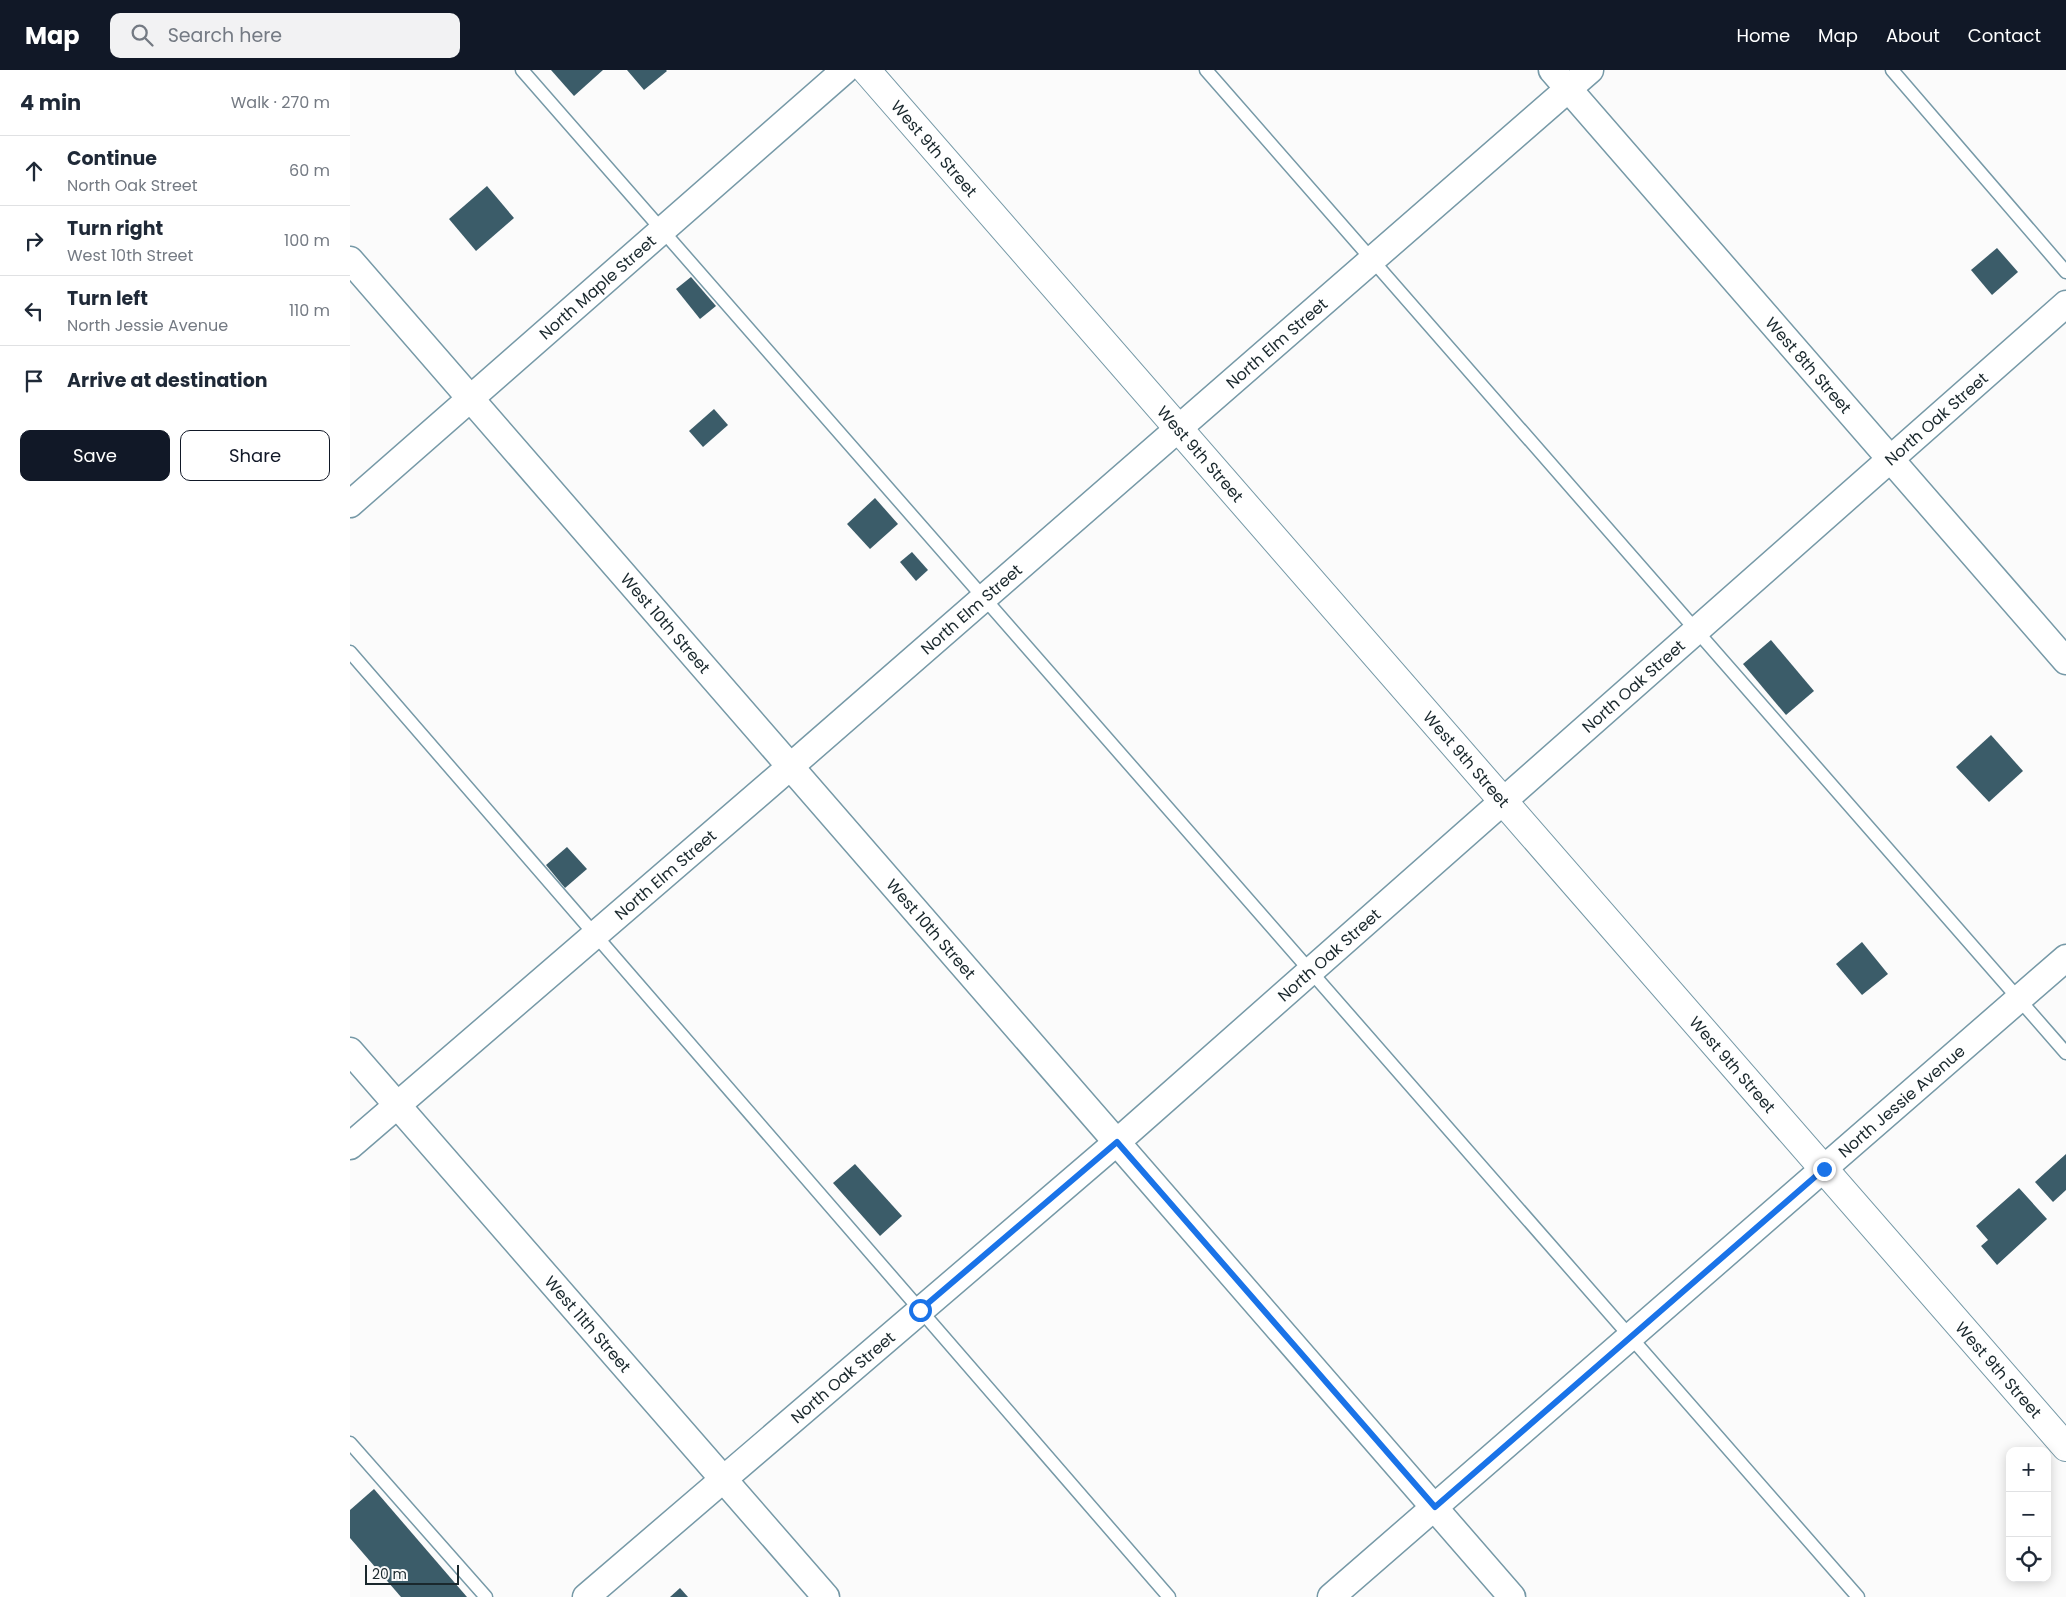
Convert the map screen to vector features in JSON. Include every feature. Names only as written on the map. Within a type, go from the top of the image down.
[{"type":"street","name":"North Maple Street","points":[[350,504],[845,70]]},
{"type":"street","name":"West 9th Street","points":[[866,70],[2066,1447]]},
{"type":"street","name":"West 8th Street","points":[[1552,70],[2066,661]]},
{"type":"street","name":"North Elm Street","points":[[350,1146],[984,599],[1590,70]]},
{"type":"street","name":"West 10th Street","points":[[350,260],[1512,1597]]},
{"type":"street","name":"North Oak Street","points":[[586,1597],[1117,1142],[1502,801],[1892,460],[2066,304]]},
{"type":"street","name":"North Jessie Avenue","points":[[1331,1597],[2066,958]]},
{"type":"street","name":"West 11th Street","points":[[350,1051],[826,1597]]},
{"type":"lane","points":[[522,70],[1858,1597]]},
{"type":"lane","points":[[1206,70],[2066,1053]]},
{"type":"lane","points":[[1892,70],[2066,272]]},
{"type":"lane","points":[[350,652],[1169,1597]]},
{"type":"lane","points":[[350,1443],[486,1597]]},
{"type":"building","points":[[551,70],[603,70],[574,96]]},
{"type":"building","points":[[627,70],[666,70],[667,71],[644,90]]},
{"type":"building","points":[[487,186],[514,218],[476,251],[449,219]]},
{"type":"building","points":[[1997,248],[2018,272],[1992,295],[1971,270]]},
{"type":"building","points":[[691,277],[716,306],[700,319],[676,289]]},
{"type":"building","points":[[714,409],[728,425],[703,447],[689,431]]},
{"type":"building","points":[[875,498],[898,524],[870,549],[847,524]]},
{"type":"building","points":[[912,552],[928,570],[916,581],[900,562]]},
{"type":"building","points":[[1771,640],[1814,691],[1786,715],[1743,664]]},
{"type":"building","points":[[1991,735],[2023,771],[1989,802],[1956,767]]},
{"type":"building","points":[[567,847],[587,869],[565,888],[546,865]]},
{"type":"building","points":[[1862,942],[1888,974],[1862,995],[1836,964]]},
{"type":"building","points":[[2066,1154],[2066,1190],[2053,1202],[2035,1182]]},
{"type":"building","points":[[855,1164],[902,1216],[880,1236],[833,1183]]},
{"type":"building","points":[[2019,1188],[2047,1219],[1997,1265],[1981,1246],[1988,1240],[1976,1226]]},
{"type":"building","points":[[374,1489],[467,1597],[401,1597],[350,1538],[350,1510]]},
{"type":"building","points":[[680,1588],[688,1597],[670,1597]]},
{"type":"route","points":[[920,1310],[1117,1142],[1435,1507],[1824,1169]]}]
